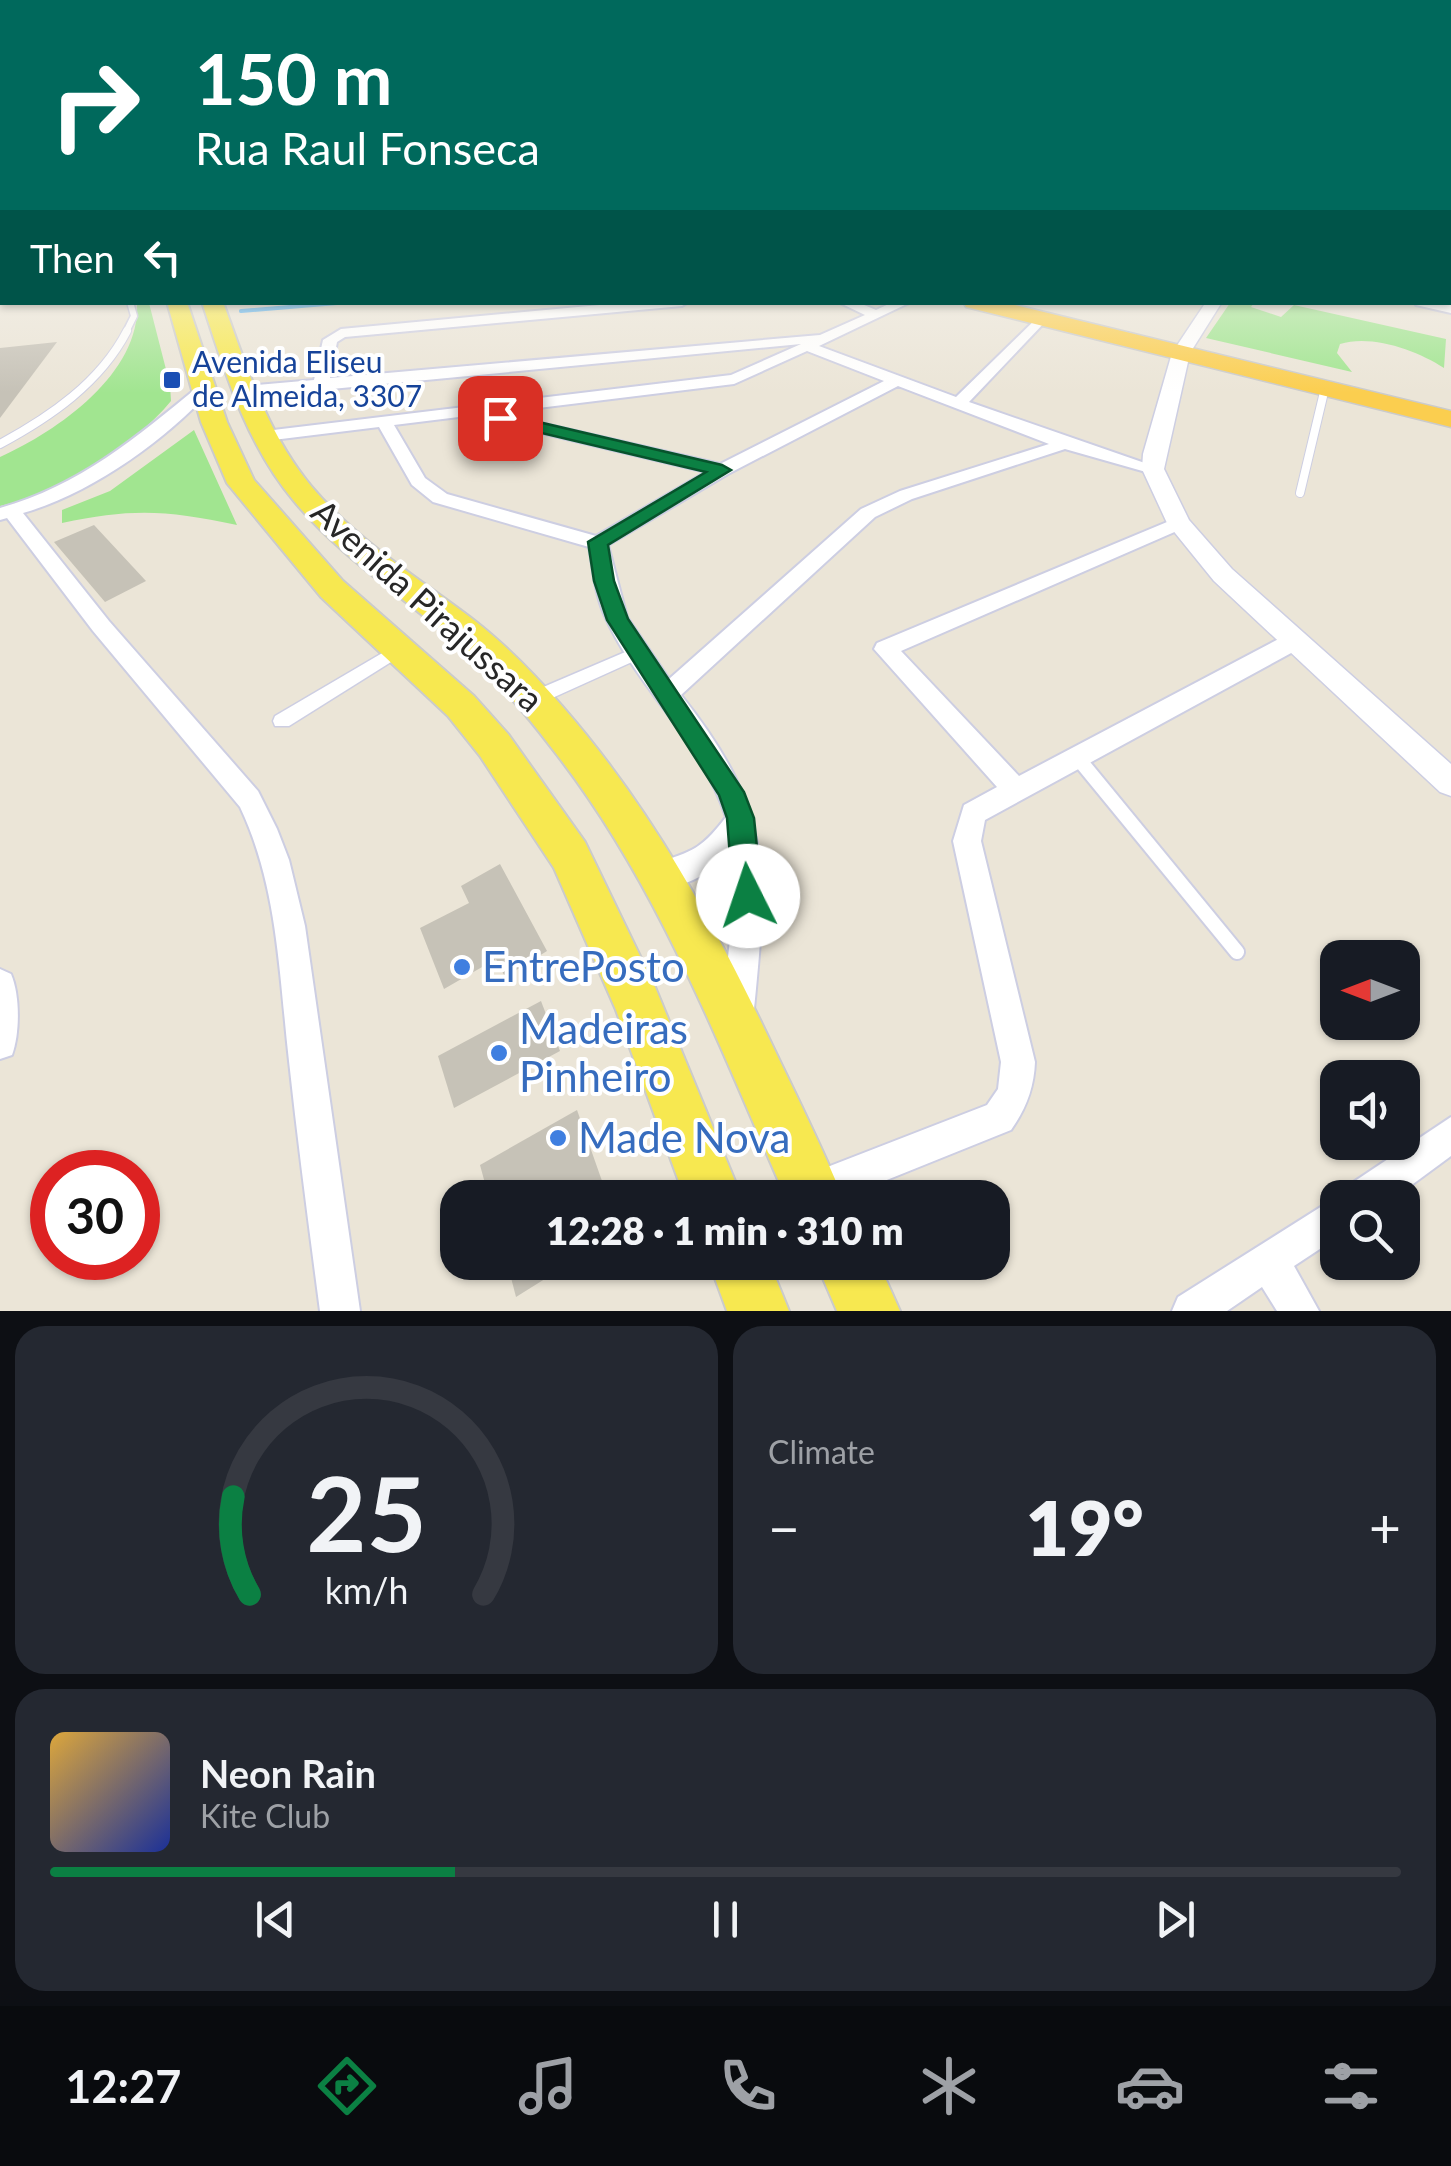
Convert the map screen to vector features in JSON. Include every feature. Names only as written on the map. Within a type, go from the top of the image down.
[{"type":"highway","points":[[986,305],[1451,408]]},
{"type":"highway","points":[[1027,305],[1451,419]]},
{"type":"main road","name":"Avenida Pirajussara","points":[[178,305],[230,464],[332,590],[401,648],[494,744],[570,856],[638,1004],[707,1180]]},
{"type":"main road","name":"Avenida Pirajussara","points":[[213,305],[264,436],[296,484],[347,538],[465,631],[533,699],[601,783],[659,875],[807,1180]]},
{"type":"main road","points":[[267,514],[291,526],[314,551],[330,552],[347,538]]},
{"type":"main road","points":[[332,590],[348,572],[360,570],[406,588]]},
{"type":"main road","points":[[746,1280],[758,1311]]},
{"type":"main road","points":[[854,1280],[869,1311]]},
{"type":"street","points":[[322,385],[330,340],[341,334],[650,305]]},
{"type":"street","points":[[852,305],[877,315]]},
{"type":"street","points":[[264,436],[734,379],[898,305]]},
{"type":"street","points":[[1212,305],[1183,349],[1153,469],[1179,523],[1223,575],[1451,783]]},
{"type":"street","points":[[958,404],[1040,319]]},
{"type":"street","points":[[245,390],[834,336]]},
{"type":"street","points":[[808,348],[1065,444],[1153,469]]},
{"type":"street","points":[[383,420],[418,481],[440,498],[598,542],[722,470],[896,381]]},
{"type":"street","points":[[154,431],[183,422],[209,406]]},
{"type":"street","points":[[209,406],[154,431],[92,480],[5,512],[249,799],[268,831],[290,942],[340,1311]]},
{"type":"street","points":[[463,410],[722,470]]},
{"type":"street","points":[[666,694],[868,513],[906,495],[1065,444]]},
{"type":"street","points":[[1014,788],[885,649],[1179,523]]},
{"type":"street","points":[[598,542],[610,604],[637,653],[709,753],[731,792],[740,818],[748,916],[736,1029]]},
{"type":"street","points":[[848,1180],[1000,1118],[1012,1102],[1018,1083],[1018,1062],[967,841],[973,813],[1296,640]]},
{"type":"street","points":[[282,721],[401,648]]},
{"type":"street","points":[[533,699],[637,653]]},
{"type":"street","points":[[659,875],[681,872],[708,860],[740,818]]},
{"type":"street","points":[[0,985],[0,1042]]},
{"type":"street","points":[[1387,1180],[1451,1135]]},
{"type":"street","points":[[1192,1311],[1320,1227]]},
{"type":"street","points":[[1268,1261],[1299,1311]]},
{"type":"lane","points":[[0,444],[56,409],[116,352],[134,316],[131,305]]},
{"type":"lane","points":[[1300,493],[1325,388]]},
{"type":"lane","points":[[1077,756],[1237,952]]},
{"type":"green space","points":[[137,305],[150,305],[171,401],[136,435],[93,466],[46,491],[0,506],[0,457],[46,432],[92,396],[111,376],[135,329]]},
{"type":"green space","points":[[1229,305],[1252,305],[1281,317],[1294,305],[1446,339],[1444,368],[1421,355],[1379,342],[1340,344],[1337,353],[1352,372],[1206,338]]},
{"type":"green space","points":[[194,430],[237,525],[150,513],[62,523],[62,510],[110,491]]},
{"type":"building","points":[[57,342],[0,418],[0,348]]},
{"type":"building","points":[[94,525],[146,581],[105,602],[54,542]]},
{"type":"building","points":[[500,864],[547,951],[505,977],[496,959],[444,989],[420,928],[469,903],[461,886]]},
{"type":"building","name":"Madeiras Pinheiro","points":[[541,1001],[560,1051],[454,1108],[438,1056]]},
{"type":"building","name":"Made Nova","points":[[577,1110],[602,1180],[484,1180],[480,1165]]},
{"type":"building","points":[[512,1280],[543,1280],[516,1297]]},
{"type":"waterway","points":[[241,311],[313,305]]},
{"type":"place","name":"Avenida Eliseu de Almeida, 3307","points":[[172,380]]},
{"type":"place","name":"EntrePosto","points":[[462,967]]},
{"type":"place","name":"Madeiras Pinheiro","points":[[499,1053]]},
{"type":"place","name":"Made Nova","points":[[558,1138]]},
{"type":"route","points":[[500,418],[722,470],[598,542],[604,581],[618,620],[709,753],[731,792],[740,818],[748,896]]}]
